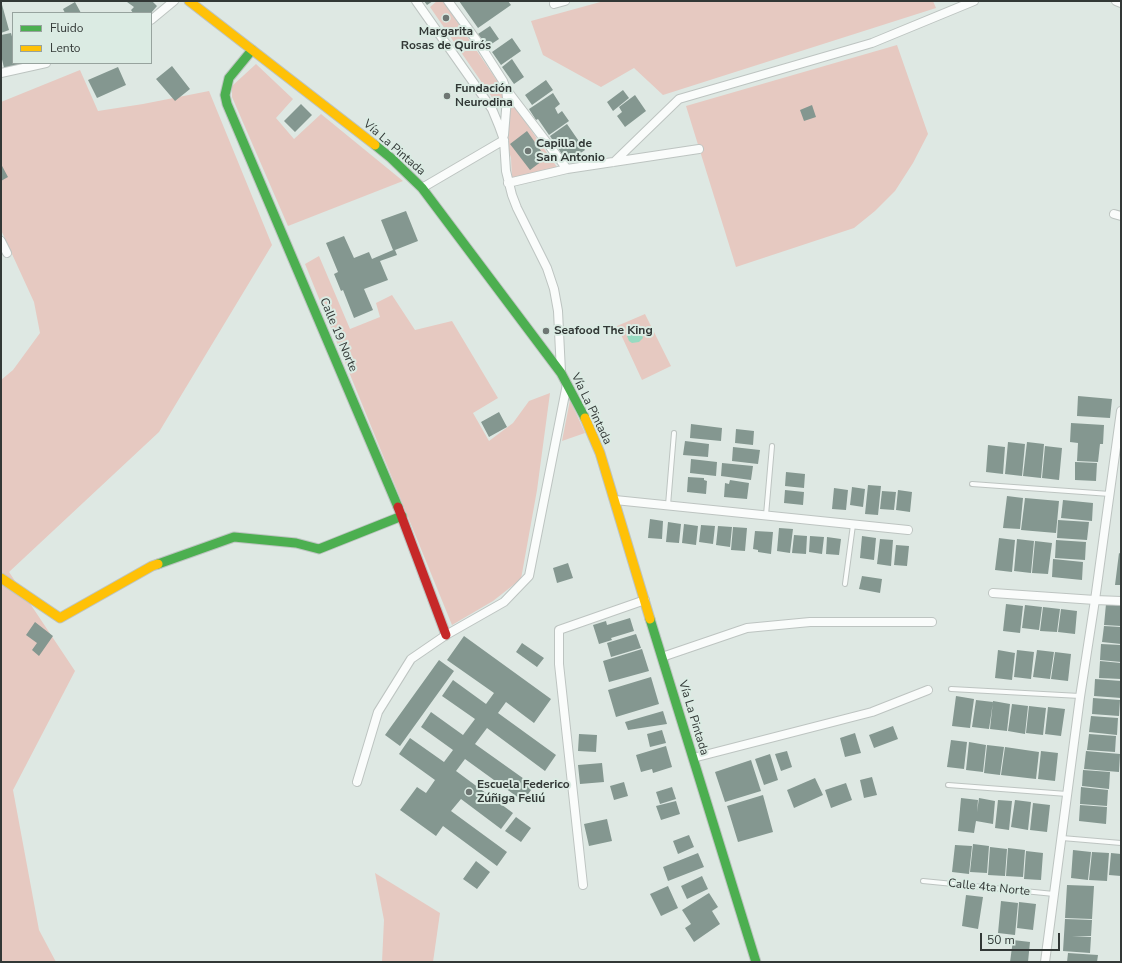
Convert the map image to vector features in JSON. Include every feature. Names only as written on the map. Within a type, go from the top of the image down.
[{"type":"main road","name":"Vía La Pintada","points":[[189,1],[391,158],[422,188],[561,373],[584,417],[600,453],[756,962]]},
{"type":"main road","name":"Calle 19 Norte","points":[[252,50],[229,78],[225,95],[227,104],[402,516],[446,635]]},
{"type":"main road","points":[[1,578],[60,618],[152,566],[234,537],[296,542],[319,549],[402,516]]},
{"type":"street","points":[[152,19],[174,1]]},
{"type":"street","points":[[416,1],[492,109],[504,140]]},
{"type":"street","points":[[448,1],[499,73],[506,89],[567,169]]},
{"type":"street","points":[[554,4],[564,1]]},
{"type":"street","points":[[614,162],[679,98],[872,43],[974,1]]},
{"type":"street","points":[[1116,1],[1121,3]]},
{"type":"street","points":[[1,73],[42,64]]},
{"type":"street","points":[[506,89],[507,107],[504,161],[508,183],[516,208],[547,268],[554,289],[558,311],[561,373]]},
{"type":"street","points":[[422,188],[504,140]]},
{"type":"street","points":[[508,183],[567,169],[699,149]]},
{"type":"street","points":[[1,241],[7,253]]},
{"type":"street","points":[[358,782],[378,712],[410,659],[446,635],[504,602],[529,576],[567,384]]},
{"type":"street","points":[[1045,962],[1080,696],[1121,411]]},
{"type":"street","points":[[615,500],[908,530]]},
{"type":"street","points":[[993,593],[1121,601]]},
{"type":"street","points":[[583,884],[559,664],[559,630],[645,600]]},
{"type":"street","points":[[662,657],[747,628],[810,622],[932,622]]},
{"type":"street","points":[[693,758],[872,712],[928,690]]},
{"type":"lane","points":[[668,505],[674,433]]},
{"type":"lane","points":[[766,515],[772,446]]},
{"type":"lane","points":[[972,484],[1110,494]]},
{"type":"lane","points":[[845,584],[853,524]]},
{"type":"lane","points":[[951,689],[1080,696]]},
{"type":"lane","points":[[948,785],[1068,794]]},
{"type":"lane","points":[[1062,838],[1121,843]]},
{"type":"lane","name":"Calle 4ta Norte","points":[[923,881],[1054,894]]},
{"type":"shaded area","points":[[437,1],[443,1],[502,88],[504,100],[498,106],[430,7]]},
{"type":"shaded area","points":[[604,1],[933,1],[936,8],[663,95],[634,68],[601,87],[543,55],[531,21]]},
{"type":"shaded area","points":[[897,45],[928,134],[913,163],[895,191],[875,211],[854,228],[736,267],[686,106]]},
{"type":"shaded area","points":[[256,64],[293,99],[276,118],[294,139],[321,114],[403,181],[288,226],[232,97],[232,86]]},
{"type":"shaded area","points":[[80,70],[98,111],[209,91],[272,245],[159,432],[9,572],[75,671],[13,790],[39,930],[56,962],[1,962],[1,380],[13,370],[40,333],[34,302],[1,230],[1,102]]},
{"type":"shaded area","points":[[510,100],[559,170],[512,179],[511,158],[506,141]]},
{"type":"shaded area","points":[[319,256],[350,329],[380,317],[376,303],[392,295],[415,330],[452,321],[498,398],[473,413],[489,441],[513,423],[529,401],[550,393],[537,490],[521,579],[493,601],[452,625],[305,264]]},
{"type":"shaded area","points":[[645,314],[671,366],[642,380],[617,326]]},
{"type":"shaded area","points":[[633,326],[637,326],[640,329],[643,338],[639,342],[632,343],[629,341],[627,336],[627,331]]},
{"type":"shaded area","points":[[570,400],[585,433],[562,441]]},
{"type":"shaded area","points":[[375,873],[440,913],[433,962],[382,962],[384,920]]},
{"type":"building","points":[[1,1],[9,30],[1,33]]},
{"type":"building","points":[[152,1],[157,6],[152,12],[132,12],[131,10],[134,7],[127,2]]},
{"type":"building","points":[[424,1],[433,1],[427,5]]},
{"type":"building","points":[[459,1],[508,1],[511,5],[478,28]]},
{"type":"building","points":[[75,2],[80,12],[64,12],[63,9]]},
{"type":"building","points":[[490,26],[499,39],[487,47],[478,34]]},
{"type":"building","points":[[11,33],[12,64],[19,65],[4,68],[1,55],[1,35]]},
{"type":"building","points":[[512,38],[521,51],[501,65],[492,52]]},
{"type":"building","points":[[512,59],[524,77],[514,84],[502,67]]},
{"type":"building","points":[[172,66],[190,89],[175,101],[156,79]]},
{"type":"building","points":[[118,67],[126,85],[97,98],[88,80]]},
{"type":"building","points":[[546,80],[553,90],[532,105],[525,95]]},
{"type":"building","points":[[623,90],[629,98],[613,111],[607,102]]},
{"type":"building","points":[[553,93],[560,104],[555,108],[558,114],[562,111],[569,121],[549,135],[529,109]]},
{"type":"building","points":[[635,95],[646,111],[625,127],[617,116],[622,112],[619,107]]},
{"type":"building","points":[[301,104],[312,115],[295,132],[284,121]]},
{"type":"building","points":[[812,105],[816,117],[804,121],[800,110]]},
{"type":"building","points":[[567,124],[585,150],[567,162],[550,136]]},
{"type":"building","name":"Capilla de San Antonio","points":[[527,131],[546,158],[530,170],[510,144]]},
{"type":"building","points":[[1,164],[8,177],[1,181]]},
{"type":"building","points":[[406,211],[418,241],[395,250],[397,255],[380,261],[388,280],[364,289],[373,310],[354,318],[343,290],[341,291],[334,274],[338,272],[326,243],[344,236],[354,258],[369,252],[372,259],[393,250],[381,220]]},
{"type":"building","points":[[1078,396],[1112,399],[1110,418],[1077,416]]},
{"type":"building","points":[[499,412],[507,427],[489,437],[481,422]]},
{"type":"building","points":[[1071,423],[1104,425],[1103,444],[1100,444],[1098,462],[1077,461],[1078,443],[1070,442]]},
{"type":"building","points":[[691,424],[722,428],[721,441],[690,438]]},
{"type":"building","points":[[736,429],[754,431],[753,445],[735,443]]},
{"type":"building","points":[[685,441],[709,444],[708,457],[683,455]]},
{"type":"building","points":[[1008,442],[1025,444],[1022,476],[1005,474]]},
{"type":"building","points":[[1027,442],[1044,444],[1041,478],[1023,476]]},
{"type":"building","points":[[988,445],[1005,447],[1003,474],[986,472]]},
{"type":"building","points":[[1045,446],[1062,448],[1059,480],[1042,478]]},
{"type":"building","points":[[733,447],[760,450],[758,464],[732,461]]},
{"type":"building","points":[[691,459],[717,462],[716,476],[690,473]]},
{"type":"building","points":[[1075,462],[1097,463],[1096,481],[1075,480]]},
{"type":"building","points":[[722,463],[753,466],[751,480],[721,476]]},
{"type":"building","points":[[786,472],[805,474],[804,488],[785,486]]},
{"type":"building","points":[[688,477],[704,478],[704,480],[707,481],[706,494],[687,492]]},
{"type":"building","points":[[730,480],[749,483],[747,499],[724,497],[725,483],[729,484]]},
{"type":"building","points":[[868,485],[881,486],[878,515],[865,514]]},
{"type":"building","points":[[852,487],[865,489],[863,507],[850,505]]},
{"type":"building","points":[[834,488],[848,490],[846,510],[832,509]]},
{"type":"building","points":[[785,490],[804,492],[803,505],[784,503]]},
{"type":"building","points":[[898,490],[912,492],[910,512],[896,510]]},
{"type":"building","points":[[882,491],[896,492],[894,510],[880,509]]},
{"type":"building","points":[[1007,496],[1023,498],[1020,529],[1003,528]]},
{"type":"building","points":[[1025,498],[1059,501],[1056,533],[1021,530]]},
{"type":"building","points":[[1063,500],[1093,503],[1092,521],[1061,518]]},
{"type":"building","points":[[650,519],[663,521],[662,539],[648,538]]},
{"type":"building","points":[[1058,520],[1089,522],[1087,540],[1057,538]]},
{"type":"building","points":[[668,522],[681,524],[679,543],[666,542]]},
{"type":"building","points":[[684,524],[698,526],[696,545],[682,543]]},
{"type":"building","points":[[701,525],[715,526],[713,544],[699,542]]},
{"type":"building","points":[[718,526],[732,527],[730,547],[716,545]]},
{"type":"building","points":[[733,527],[747,528],[745,551],[731,550]]},
{"type":"building","points":[[779,528],[793,529],[790,553],[777,551]]},
{"type":"building","points":[[755,531],[773,532],[771,554],[758,552],[758,550],[753,549]]},
{"type":"building","points":[[794,535],[807,536],[806,554],[792,553]]},
{"type":"building","points":[[810,536],[824,537],[822,554],[809,552]]},
{"type":"building","points":[[862,536],[876,538],[874,560],[860,558]]},
{"type":"building","points":[[827,537],[841,539],[839,555],[826,554]]},
{"type":"building","points":[[999,538],[1015,540],[1012,572],[995,570]]},
{"type":"building","points":[[880,539],[893,540],[891,566],[877,564]]},
{"type":"building","points":[[1017,539],[1034,541],[1031,573],[1014,571]]},
{"type":"building","points":[[1056,540],[1086,542],[1085,560],[1055,558]]},
{"type":"building","points":[[1035,541],[1052,543],[1048,574],[1032,573]]},
{"type":"building","points":[[896,545],[909,546],[907,566],[894,565]]},
{"type":"building","points":[[1119,553],[1121,554],[1121,585],[1115,585]]},
{"type":"building","points":[[1053,559],[1083,562],[1082,580],[1052,577]]},
{"type":"building","points":[[568,563],[573,578],[557,583],[553,568]]},
{"type":"building","points":[[862,576],[882,579],[880,593],[859,589]]},
{"type":"building","points":[[1006,604],[1023,606],[1020,633],[1003,631]]},
{"type":"building","points":[[1106,604],[1121,606],[1121,626],[1104,625]]},
{"type":"building","points":[[1025,605],[1042,607],[1039,630],[1022,628]]},
{"type":"building","points":[[1043,607],[1060,609],[1057,632],[1040,631]]},
{"type":"building","points":[[1061,609],[1077,611],[1075,634],[1058,632]]},
{"type":"building","points":[[630,618],[634,631],[611,638],[612,640],[599,644],[593,625],[606,621],[607,625]]},
{"type":"building","points":[[35,622],[53,636],[39,656],[32,650],[37,643],[26,635]]},
{"type":"building","points":[[1104,626],[1121,627],[1121,644],[1102,642]]},
{"type":"building","points":[[636,634],[641,648],[611,657],[607,643]]},
{"type":"building","points":[[464,636],[551,699],[534,723],[506,702],[498,713],[556,755],[545,771],[487,728],[475,744],[534,786],[523,801],[465,759],[456,771],[513,813],[501,829],[461,799],[451,811],[507,852],[497,866],[443,826],[436,836],[400,810],[417,787],[426,793],[435,780],[399,754],[410,738],[444,762],[453,750],[421,727],[431,712],[463,735],[475,719],[442,696],[453,680],[486,704],[494,693],[447,660]]},
{"type":"building","points":[[522,643],[544,658],[537,667],[516,652]]},
{"type":"building","points":[[1101,644],[1121,645],[1121,662],[1100,660]]},
{"type":"building","points":[[642,649],[649,671],[609,682],[603,661]]},
{"type":"building","points":[[998,650],[1015,653],[1012,680],[995,678]]},
{"type":"building","points":[[1017,650],[1034,652],[1031,679],[1014,677]]},
{"type":"building","points":[[1037,650],[1054,652],[1050,679],[1033,677]]},
{"type":"building","points":[[1055,652],[1071,654],[1068,681],[1051,679]]},
{"type":"building","points":[[439,660],[454,671],[400,746],[385,735]]},
{"type":"building","points":[[1100,661],[1121,663],[1121,679],[1099,678]]},
{"type":"building","points":[[651,677],[659,704],[616,717],[608,690]]},
{"type":"building","points":[[1095,679],[1121,681],[1121,698],[1094,696]]},
{"type":"building","points":[[956,696],[974,699],[970,728],[952,726]]},
{"type":"building","points":[[1093,698],[1120,700],[1119,716],[1092,714]]},
{"type":"building","points":[[976,700],[993,702],[989,729],[972,727]]},
{"type":"building","points":[[993,701],[1010,704],[1007,731],[990,729]]},
{"type":"building","points":[[1012,704],[1028,706],[1025,734],[1008,731]]},
{"type":"building","points":[[1029,706],[1046,708],[1043,735],[1026,733]]},
{"type":"building","points":[[1048,707],[1065,709],[1061,736],[1045,734]]},
{"type":"building","points":[[663,711],[667,724],[628,730],[625,722]]},
{"type":"building","points":[[1091,716],[1118,718],[1117,735],[1089,732]]},
{"type":"building","points":[[893,726],[898,739],[874,748],[869,735]]},
{"type":"building","points":[[662,730],[666,743],[650,747],[647,734]]},
{"type":"building","points":[[855,733],[861,753],[845,757],[840,738]]},
{"type":"building","points":[[579,734],[597,735],[596,752],[578,751]]},
{"type":"building","points":[[1089,734],[1116,736],[1115,752],[1087,750]]},
{"type":"building","points":[[951,740],[967,742],[964,769],[947,767]]},
{"type":"building","points":[[969,742],[986,745],[983,772],[966,770]]},
{"type":"building","points":[[987,745],[1004,747],[1000,775],[984,773]]},
{"type":"building","points":[[666,746],[672,767],[653,773],[652,769],[641,772],[636,755]]},
{"type":"building","points":[[1005,747],[1039,752],[1036,779],[1001,775]]},
{"type":"building","points":[[787,751],[792,767],[781,771],[775,754]]},
{"type":"building","points":[[1041,751],[1058,753],[1055,781],[1038,779]]},
{"type":"building","points":[[1086,751],[1120,754],[1119,772],[1084,769]]},
{"type":"building","points":[[770,754],[778,780],[764,785],[755,759]]},
{"type":"building","points":[[751,760],[761,791],[725,802],[715,772]]},
{"type":"building","points":[[602,763],[604,782],[580,784],[578,765]]},
{"type":"building","points":[[1083,770],[1110,772],[1109,789],[1082,786]]},
{"type":"building","points":[[872,777],[877,795],[864,798],[860,780]]},
{"type":"building","points":[[815,778],[823,795],[794,808],[787,790]]},
{"type":"building","points":[[624,782],[628,796],[614,800],[610,786]]},
{"type":"building","points":[[846,783],[852,800],[831,808],[825,790]]},
{"type":"building","points":[[672,787],[676,799],[660,804],[656,792]]},
{"type":"building","points":[[1081,787],[1108,790],[1107,806],[1080,804]]},
{"type":"building","points":[[763,795],[773,832],[738,842],[727,806]]},
{"type":"building","points":[[961,798],[978,800],[977,812],[979,798],[995,801],[993,824],[976,821],[974,833],[958,831]]},
{"type":"building","points":[[998,800],[1012,801],[1009,830],[995,828]]},
{"type":"building","points":[[1015,800],[1031,802],[1028,830],[1011,827]]},
{"type":"building","points":[[676,801],[680,814],[661,820],[656,806]]},
{"type":"building","points":[[1033,803],[1050,805],[1047,832],[1030,830]]},
{"type":"building","points":[[1080,805],[1107,807],[1106,824],[1079,821]]},
{"type":"building","points":[[516,817],[531,828],[521,842],[505,831]]},
{"type":"building","points":[[607,819],[612,841],[589,846],[584,824]]},
{"type":"building","points":[[689,835],[694,847],[678,854],[673,841]]},
{"type":"building","points":[[973,844],[989,846],[987,873],[970,872]]},
{"type":"building","points":[[955,845],[972,846],[969,874],[952,872]]},
{"type":"building","points":[[990,847],[1007,849],[1005,876],[988,875]]},
{"type":"building","points":[[1008,848],[1025,850],[1023,877],[1006,876]]},
{"type":"building","points":[[1073,850],[1091,852],[1088,880],[1071,878]]},
{"type":"building","points":[[1026,851],[1043,853],[1041,880],[1024,879]]},
{"type":"building","points":[[1092,852],[1109,853],[1107,881],[1089,880]]},
{"type":"building","points":[[698,853],[704,867],[668,881],[663,867]]},
{"type":"building","points":[[1111,853],[1121,854],[1121,876],[1109,875]]},
{"type":"building","points":[[476,861],[490,872],[477,889],[463,879]]},
{"type":"building","points":[[702,876],[708,889],[687,899],[681,886]]},
{"type":"building","points":[[1067,885],[1094,886],[1092,919],[1065,918]]},
{"type":"building","points":[[668,886],[678,908],[661,916],[650,894]]},
{"type":"building","points":[[709,893],[718,907],[712,911],[720,924],[694,942],[685,928],[691,924],[682,910]]},
{"type":"building","points":[[966,895],[983,897],[978,929],[962,926]]},
{"type":"building","points":[[1001,901],[1018,903],[1015,935],[998,933]]},
{"type":"building","points":[[1019,902],[1036,904],[1033,930],[1017,928]]},
{"type":"building","points":[[1065,919],[1092,920],[1091,936],[1072,936],[1091,937],[1090,953],[1063,951]]},
{"type":"building","points":[[1013,940],[1030,942],[1028,962],[1010,962]]},
{"type":"building","points":[[1068,953],[1098,955],[1097,962],[1067,962]]},
{"type":"traffic: fast","points":[[252,50],[229,78],[225,95],[227,104],[398,507]]},
{"type":"traffic: fast","points":[[375,145],[391,158],[422,188],[561,373],[585,418]]},
{"type":"traffic: fast","points":[[158,564],[234,537],[296,543],[319,549],[402,516]]},
{"type":"traffic: fast","points":[[650,619],[756,962]]},
{"type":"traffic: slow","points":[[189,1],[375,145]]},
{"type":"traffic: slow","points":[[585,418],[600,453],[650,619]]},
{"type":"traffic: slow","points":[[1,578],[60,618],[158,564]]},
{"type":"traffic: jam","points":[[398,507],[446,635]]},
{"type":"place","name":"Margarita Rosas de Quirós","points":[[446,18]]},
{"type":"place","name":"Fundación Neurodina","points":[[447,96]]},
{"type":"place","name":"Capilla de San Antonio","points":[[528,151]]},
{"type":"place","name":"Seafood The King","points":[[546,331]]},
{"type":"place","name":"Escuela Federico Zúñiga Feliú","points":[[469,792]]}]
